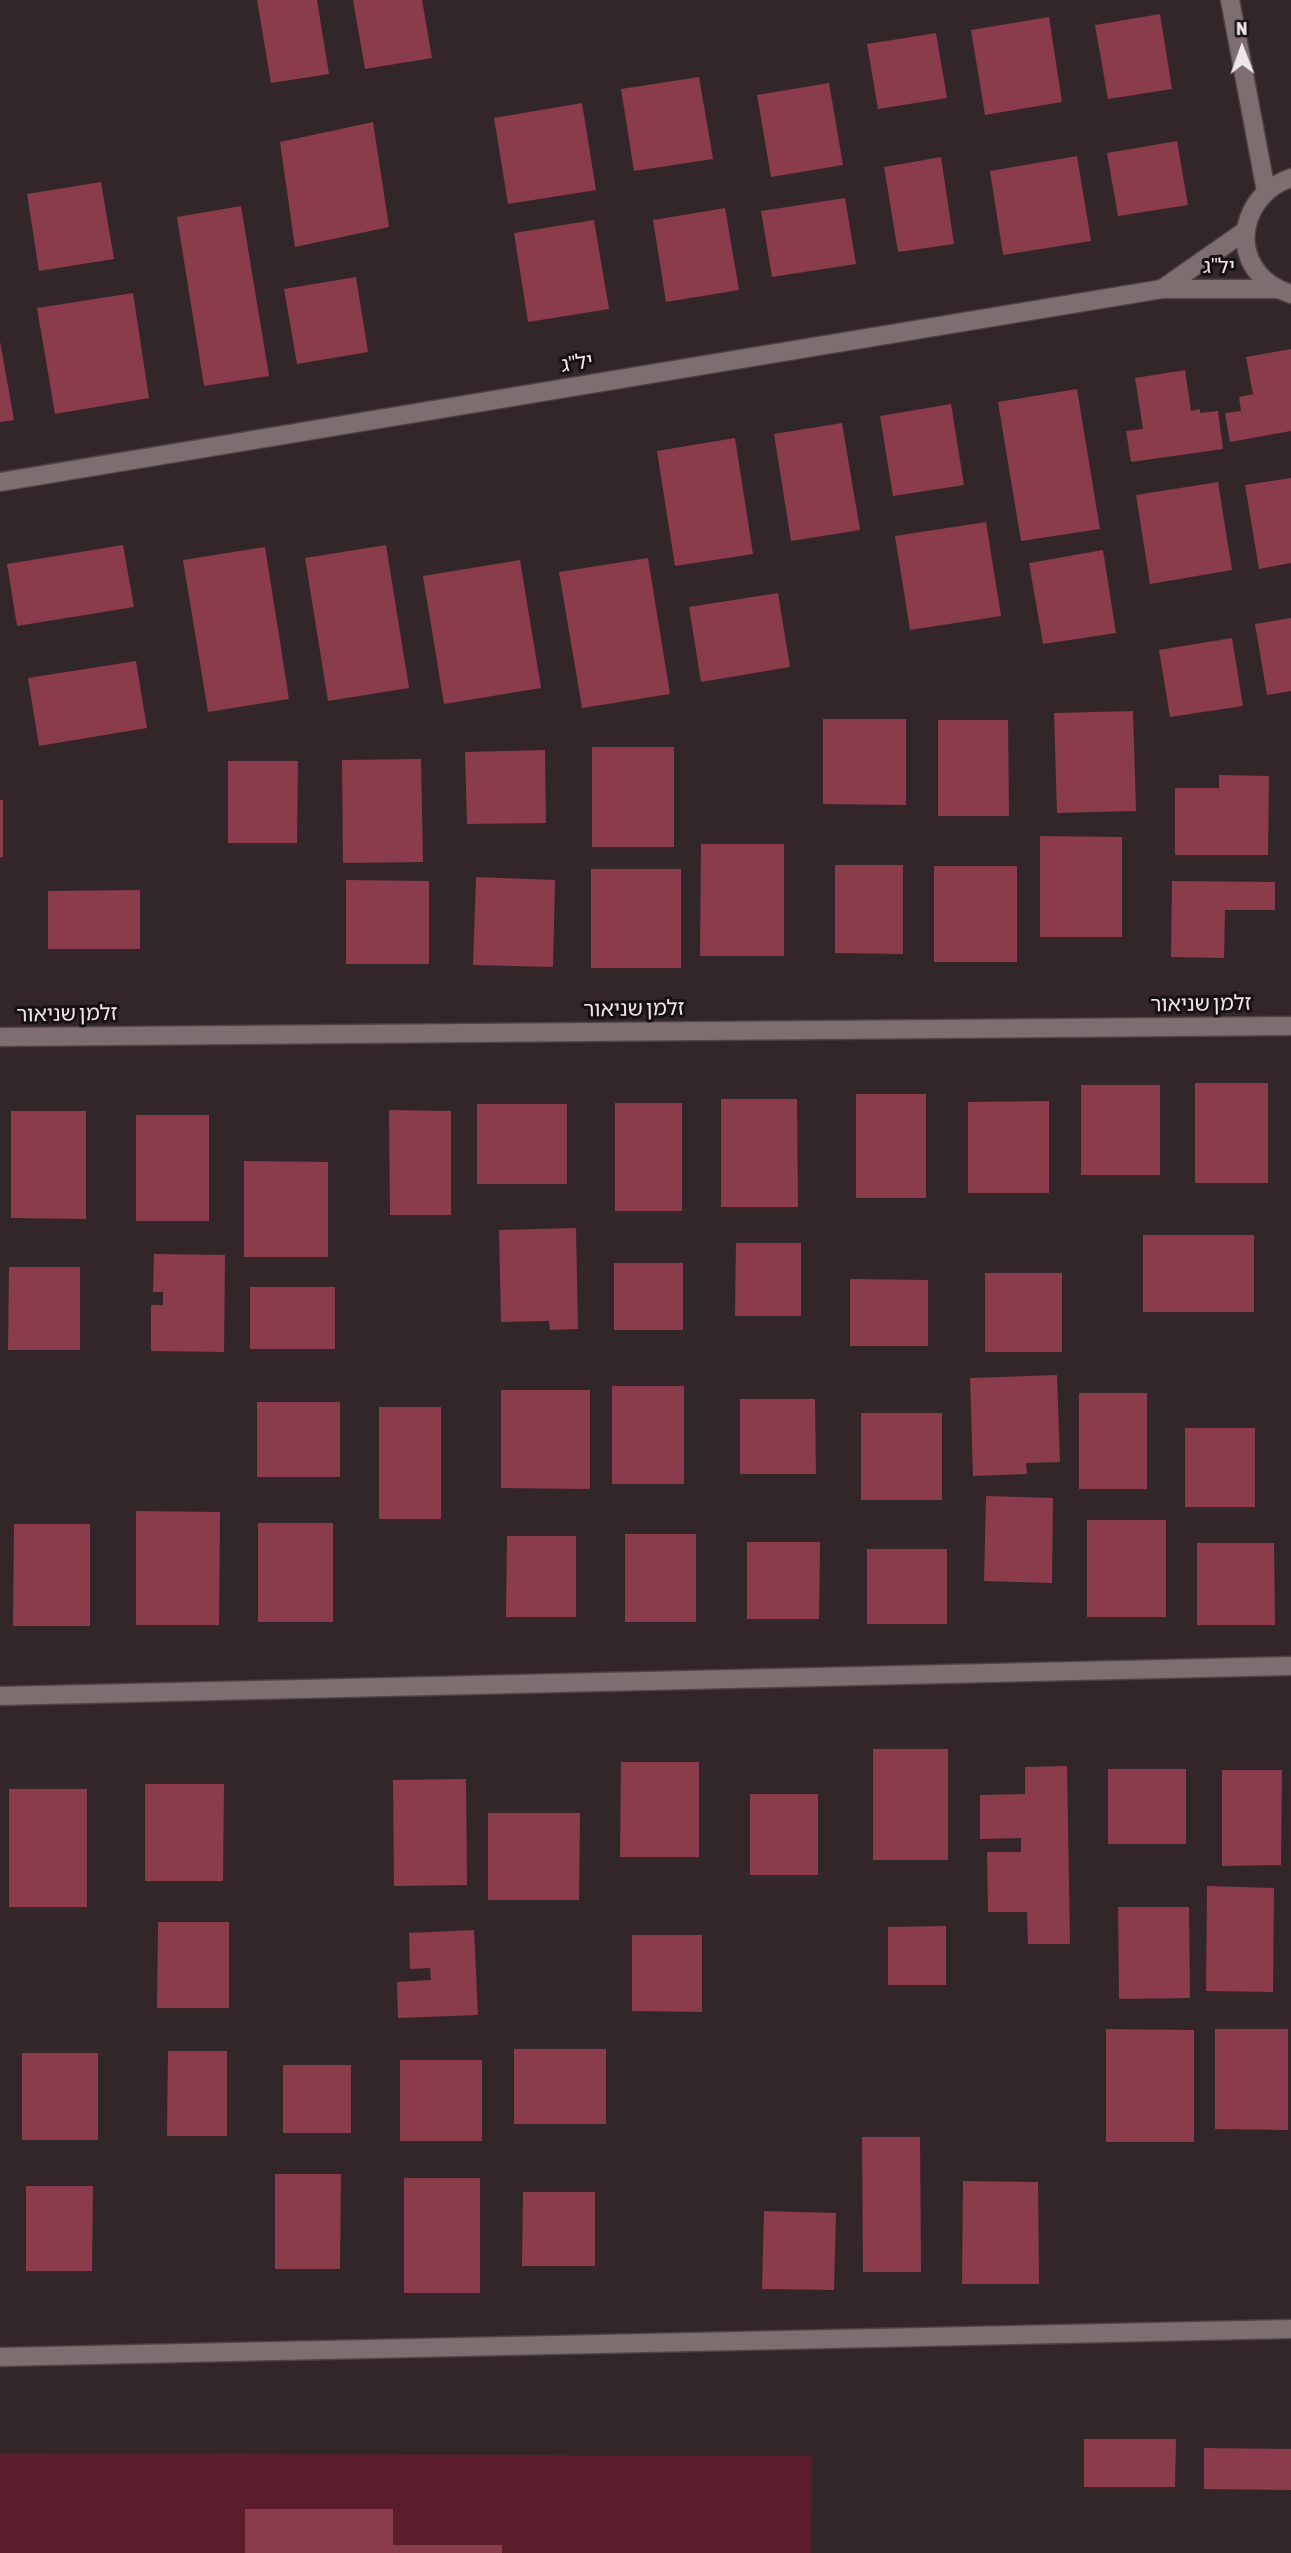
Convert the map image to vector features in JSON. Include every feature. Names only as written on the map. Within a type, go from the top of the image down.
[{"type":"street","points":[[1230,0],[1266,191]]},
{"type":"street","points":[[1284,292],[1259,274],[1248,254],[1245,231],[1251,209],[1266,191],[1280,181],[1291,178]]},
{"type":"street","name":"יל\"ג","points":[[1162,289],[1245,231]]},
{"type":"street","name":"יל\"ג","points":[[0,482],[1162,289],[1284,292]]},
{"type":"street","name":"זלמן שניאור","points":[[1269,1026],[1291,1033]]},
{"type":"street","name":"זלמן שניאור","points":[[0,1037],[1291,1027]]},
{"type":"street","points":[[0,1696],[1291,1666]]},
{"type":"street","points":[[0,2357],[1291,2329]]},
{"type":"shaded area","points":[[0,2453],[812,2456],[811,2553],[0,2553]]},
{"type":"building","points":[[257,0],[317,0],[329,74],[271,83]]},
{"type":"building","points":[[353,0],[422,0],[432,58],[365,69]]},
{"type":"building","points":[[1160,14],[1172,89],[1108,99],[1095,25]]},
{"type":"building","points":[[1049,17],[1062,102],[985,115],[971,30]]},
{"type":"building","points":[[936,33],[947,98],[878,109],[867,44]]},
{"type":"building","points":[[699,77],[713,159],[634,171],[621,89]]},
{"type":"building","points":[[829,83],[843,165],[771,177],[757,95]]},
{"type":"building","points":[[582,103],[596,190],[508,204],[494,118]]},
{"type":"building","points":[[373,122],[389,227],[295,247],[280,142]]},
{"type":"building","points":[[1177,141],[1188,205],[1118,216],[1107,153]]},
{"type":"building","points":[[1077,156],[1091,241],[1003,255],[990,171]]},
{"type":"building","points":[[941,157],[954,244],[898,252],[884,167]]},
{"type":"building","points":[[101,182],[114,259],[39,271],[27,194]]},
{"type":"building","points":[[845,198],[856,264],[772,277],[761,211]]},
{"type":"building","points":[[241,206],[269,376],[204,386],[177,217]]},
{"type":"building","points":[[725,208],[739,290],[666,302],[653,220]]},
{"type":"building","points":[[594,220],[609,309],[528,322],[514,233]]},
{"type":"building","points":[[356,277],[368,352],[297,364],[284,289]]},
{"type":"building","points":[[133,293],[149,398],[55,414],[37,308]]},
{"type":"building","points":[[0,341],[14,420],[0,422]]},
{"type":"building","points":[[1291,349],[1291,431],[1230,442],[1225,413],[1241,411],[1239,397],[1253,394],[1246,357]]},
{"type":"building","points":[[1185,370],[1191,411],[1218,411],[1223,449],[1131,462],[1126,431],[1143,429],[1135,378]]},
{"type":"building","points":[[1077,389],[1100,529],[1021,541],[998,402]]},
{"type":"building","points":[[951,404],[964,485],[893,496],[880,416]]},
{"type":"building","points":[[842,423],[860,530],[791,541],[774,434]]},
{"type":"building","points":[[735,438],[753,554],[675,566],[657,451]]},
{"type":"building","points":[[1291,478],[1291,563],[1259,569],[1245,485]]},
{"type":"building","points":[[1218,482],[1232,570],[1150,584],[1136,495]]},
{"type":"building","points":[[986,522],[1001,616],[910,630],[895,536]]},
{"type":"building","points":[[123,545],[134,607],[17,626],[7,564]]},
{"type":"building","points":[[386,545],[409,688],[328,701],[305,558]]},
{"type":"building","points":[[265,547],[289,699],[208,712],[183,560]]},
{"type":"building","points":[[1103,550],[1116,633],[1043,644],[1029,563]]},
{"type":"building","points":[[648,558],[670,694],[582,708],[559,572]]},
{"type":"building","points":[[520,560],[541,688],[444,704],[423,576]]},
{"type":"building","points":[[778,593],[790,667],[701,682],[689,607]]},
{"type":"building","points":[[1291,618],[1291,691],[1267,695],[1255,624]]},
{"type":"building","points":[[1232,638],[1243,706],[1170,717],[1159,650]]},
{"type":"building","points":[[136,661],[147,728],[39,746],[28,678]]},
{"type":"building","points":[[1133,711],[1136,811],[1057,813],[1054,713]]},
{"type":"building","points":[[823,719],[906,719],[906,805],[823,804]]},
{"type":"building","points":[[938,720],[1008,720],[1009,816],[938,816]]},
{"type":"building","points":[[592,747],[674,747],[674,847],[592,847]]},
{"type":"building","points":[[545,750],[546,823],[467,824],[465,752]]},
{"type":"building","points":[[421,759],[423,862],[343,863],[342,760]]},
{"type":"building","points":[[228,761],[298,761],[297,843],[228,843]]},
{"type":"building","points":[[1219,775],[1269,776],[1268,855],[1175,855],[1175,788],[1219,788]]},
{"type":"building","points":[[0,800],[3,800],[3,857],[0,857]]},
{"type":"building","points":[[1040,836],[1122,837],[1122,937],[1040,937]]},
{"type":"building","points":[[701,844],[784,844],[784,956],[700,956]]},
{"type":"building","points":[[835,865],[903,865],[903,954],[835,953]]},
{"type":"building","points":[[934,866],[1017,866],[1017,962],[934,962]]},
{"type":"building","points":[[591,869],[681,869],[681,968],[591,968]]},
{"type":"building","points":[[476,877],[555,880],[553,967],[473,965]]},
{"type":"building","points":[[346,880],[429,881],[429,964],[346,964]]},
{"type":"building","points":[[1172,881],[1275,882],[1275,910],[1225,910],[1224,958],[1171,957]]},
{"type":"building","points":[[140,890],[140,949],[48,949],[48,891]]},
{"type":"building","points":[[1195,1083],[1268,1083],[1268,1183],[1195,1183]]},
{"type":"building","points":[[1081,1085],[1160,1085],[1160,1175],[1081,1175]]},
{"type":"building","points":[[856,1094],[926,1094],[926,1198],[856,1198]]},
{"type":"building","points":[[721,1099],[797,1099],[798,1207],[721,1207]]},
{"type":"building","points":[[1049,1101],[1049,1193],[968,1193],[968,1102]]},
{"type":"building","points":[[615,1103],[682,1103],[682,1211],[615,1211]]},
{"type":"building","points":[[477,1104],[567,1104],[567,1184],[477,1184]]},
{"type":"building","points":[[389,1110],[451,1111],[451,1215],[390,1215]]},
{"type":"building","points":[[11,1111],[86,1111],[86,1219],[11,1218]]},
{"type":"building","points":[[136,1115],[209,1115],[209,1221],[136,1221]]},
{"type":"building","points":[[244,1161],[328,1162],[328,1257],[244,1257]]},
{"type":"building","points":[[576,1228],[578,1329],[550,1330],[549,1321],[501,1322],[499,1230]]},
{"type":"building","points":[[1143,1235],[1254,1235],[1254,1312],[1143,1312]]},
{"type":"building","points":[[736,1243],[801,1243],[801,1316],[735,1316]]},
{"type":"building","points":[[154,1254],[225,1255],[224,1352],[151,1351],[151,1305],[163,1305],[163,1292],[153,1292]]},
{"type":"building","points":[[614,1263],[683,1263],[683,1330],[614,1330]]},
{"type":"building","points":[[9,1267],[80,1267],[80,1350],[8,1350]]},
{"type":"building","points":[[985,1273],[1062,1273],[1062,1352],[985,1352]]},
{"type":"building","points":[[850,1279],[928,1280],[928,1346],[850,1346]]},
{"type":"building","points":[[250,1287],[335,1287],[335,1349],[250,1349]]},
{"type":"building","points":[[1057,1375],[1060,1462],[1026,1463],[1027,1474],[973,1476],[970,1378]]},
{"type":"building","points":[[612,1386],[684,1386],[684,1484],[612,1484]]},
{"type":"building","points":[[501,1390],[590,1390],[590,1489],[501,1488]]},
{"type":"building","points":[[1079,1393],[1147,1393],[1147,1489],[1079,1489]]},
{"type":"building","points":[[740,1399],[815,1399],[816,1474],[740,1474]]},
{"type":"building","points":[[257,1402],[340,1402],[340,1477],[257,1477]]},
{"type":"building","points":[[379,1407],[441,1407],[441,1519],[379,1519]]},
{"type":"building","points":[[861,1413],[942,1413],[942,1500],[861,1500]]},
{"type":"building","points":[[1185,1428],[1255,1428],[1255,1507],[1185,1507]]},
{"type":"building","points":[[986,1496],[1053,1498],[1052,1583],[984,1581]]},
{"type":"building","points":[[136,1511],[220,1512],[219,1625],[136,1625]]},
{"type":"building","points":[[1087,1520],[1166,1520],[1166,1617],[1087,1617]]},
{"type":"building","points":[[258,1523],[333,1523],[333,1622],[258,1622]]},
{"type":"building","points":[[14,1524],[90,1524],[90,1626],[13,1626]]},
{"type":"building","points":[[625,1534],[696,1534],[696,1622],[625,1622]]},
{"type":"building","points":[[507,1536],[576,1536],[576,1617],[506,1617]]},
{"type":"building","points":[[747,1542],[820,1542],[819,1619],[747,1619]]},
{"type":"building","points":[[1197,1543],[1274,1543],[1275,1625],[1197,1625]]},
{"type":"building","points":[[867,1549],[947,1549],[947,1624],[867,1624]]},
{"type":"building","points":[[873,1749],[948,1749],[948,1860],[873,1860]]},
{"type":"building","points":[[621,1762],[699,1762],[699,1857],[620,1857]]},
{"type":"building","points":[[1067,1766],[1070,1944],[1028,1944],[1027,1912],[988,1912],[987,1852],[1021,1852],[1021,1838],[980,1839],[980,1795],[1025,1794],[1025,1767]]},
{"type":"building","points":[[1108,1769],[1186,1769],[1186,1844],[1108,1844]]},
{"type":"building","points":[[1222,1770],[1282,1770],[1281,1865],[1222,1866]]},
{"type":"building","points":[[466,1779],[467,1885],[394,1886],[393,1780]]},
{"type":"building","points":[[145,1784],[224,1784],[223,1881],[145,1881]]},
{"type":"building","points":[[9,1789],[87,1789],[87,1907],[9,1907]]},
{"type":"building","points":[[750,1794],[818,1794],[818,1875],[750,1875]]},
{"type":"building","points":[[488,1813],[580,1813],[579,1900],[488,1900]]},
{"type":"building","points":[[1207,1886],[1274,1888],[1273,1992],[1206,1991]]},
{"type":"building","points":[[1118,1907],[1189,1907],[1190,1998],[1119,1999]]},
{"type":"building","points":[[158,1922],[229,1922],[229,2008],[157,2008]]},
{"type":"building","points":[[946,1926],[946,1985],[888,1985],[888,1927]]},
{"type":"building","points":[[474,1930],[478,2015],[398,2018],[397,1982],[431,1980],[430,1968],[410,1969],[409,1933]]},
{"type":"building","points":[[632,1935],[702,1935],[702,2012],[632,2011]]},
{"type":"building","points":[[1106,2029],[1194,2030],[1194,2142],[1106,2142]]},
{"type":"building","points":[[1215,2029],[1288,2029],[1288,2130],[1215,2129]]},
{"type":"building","points":[[514,2049],[606,2049],[606,2124],[514,2124]]},
{"type":"building","points":[[168,2051],[227,2051],[227,2136],[167,2136]]},
{"type":"building","points":[[22,2053],[98,2053],[98,2140],[22,2140]]},
{"type":"building","points":[[400,2060],[482,2060],[482,2141],[400,2141]]},
{"type":"building","points":[[283,2065],[351,2065],[351,2133],[283,2133]]},
{"type":"building","points":[[862,2137],[920,2137],[921,2272],[863,2272]]},
{"type":"building","points":[[275,2174],[341,2174],[340,2269],[275,2269]]},
{"type":"building","points":[[404,2178],[480,2178],[480,2293],[404,2293]]},
{"type":"building","points":[[963,2181],[1038,2182],[1039,2284],[962,2284]]},
{"type":"building","points":[[26,2186],[93,2186],[92,2271],[26,2271]]},
{"type":"building","points":[[523,2192],[595,2192],[595,2266],[522,2266]]},
{"type":"building","points":[[764,2211],[836,2213],[834,2290],[762,2289]]},
{"type":"building","points":[[1084,2439],[1176,2439],[1175,2487],[1084,2487]]},
{"type":"building","points":[[1204,2448],[1291,2449],[1291,2490],[1204,2489]]},
{"type":"building","points":[[245,2509],[393,2509],[393,2545],[502,2545],[502,2553],[245,2553]]}]
